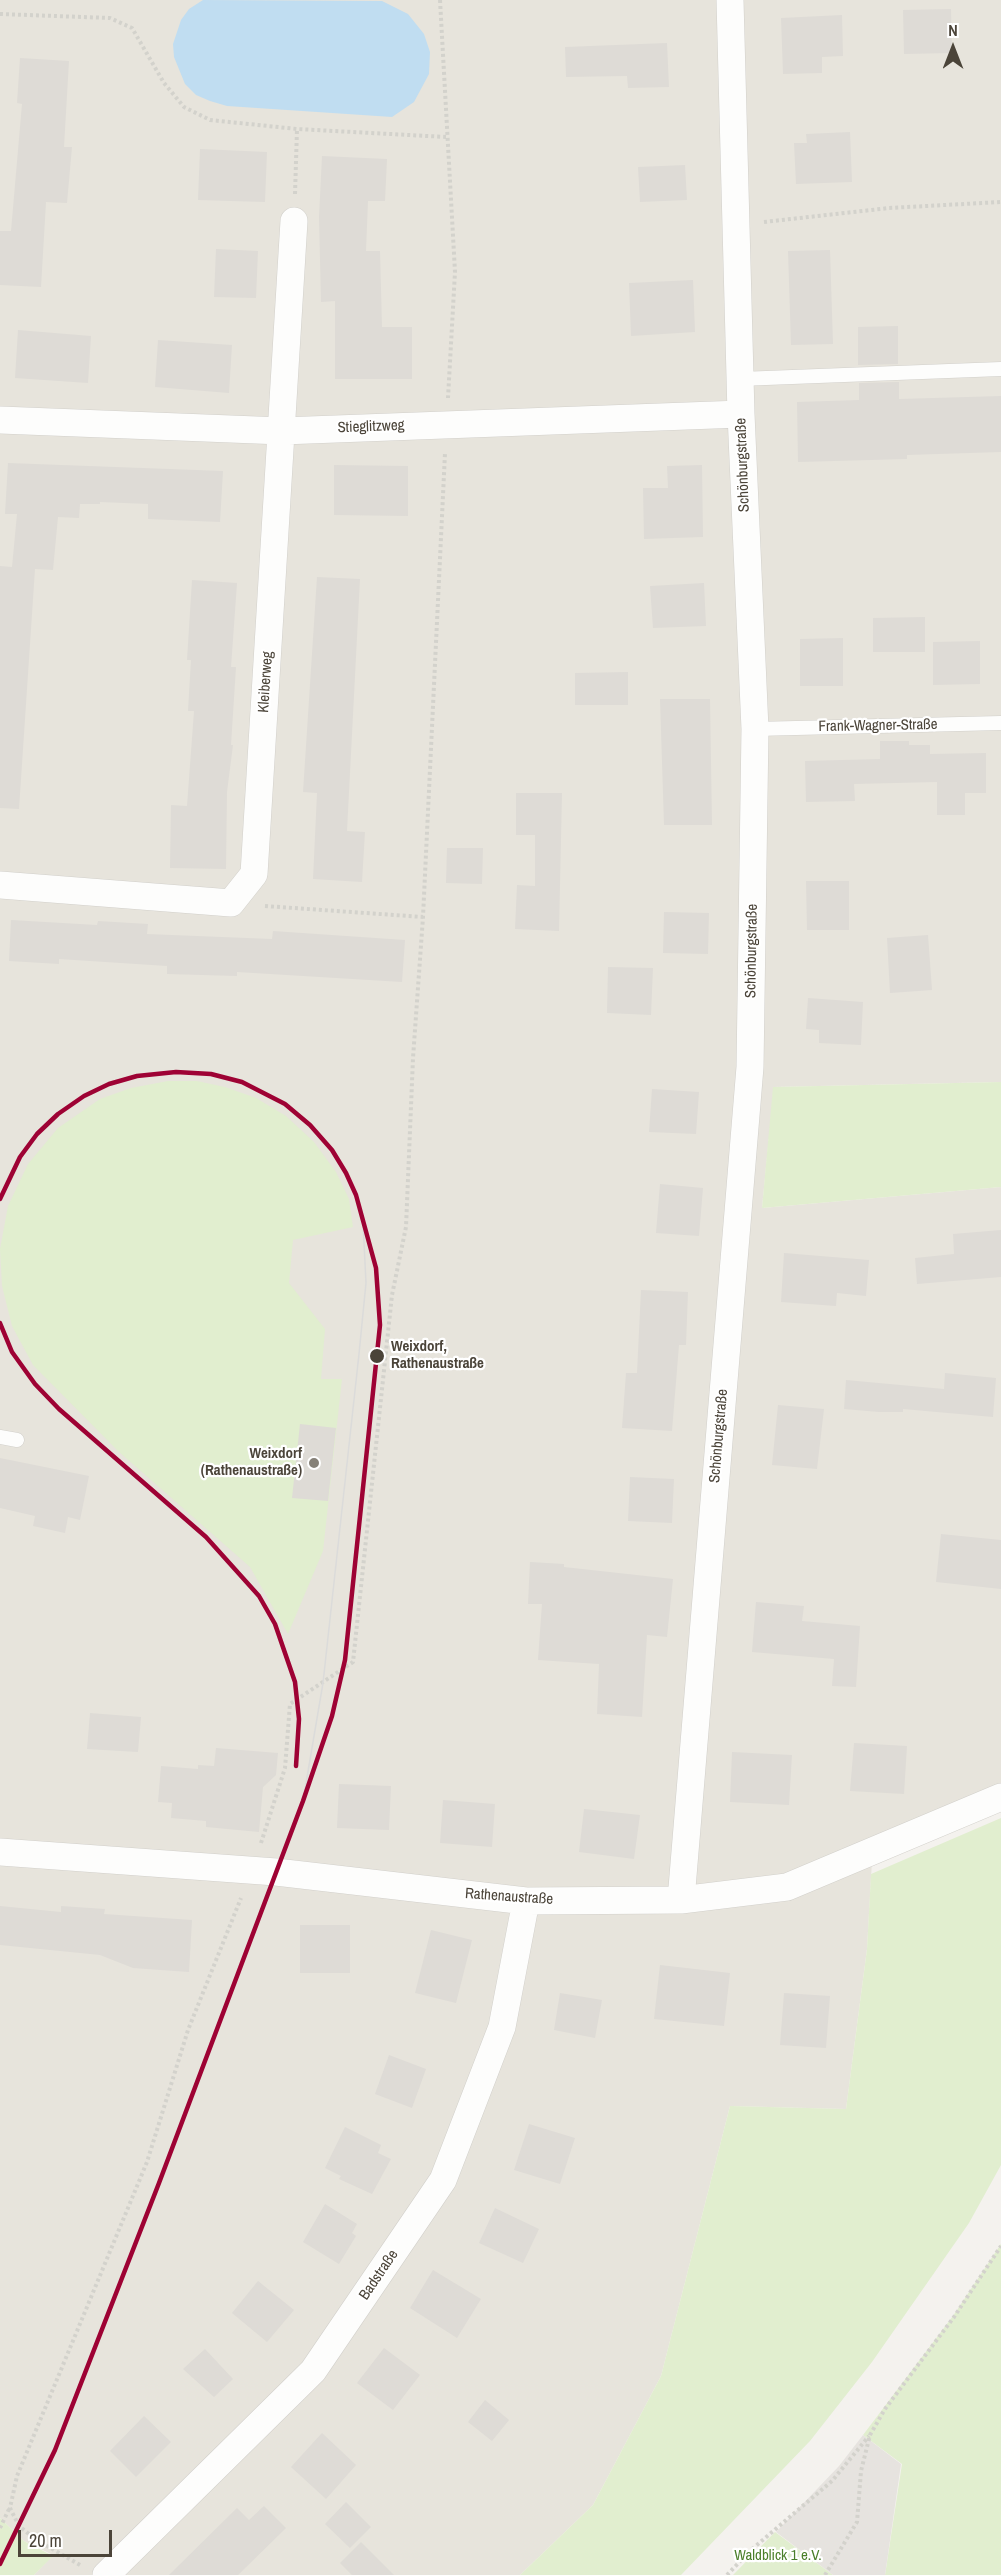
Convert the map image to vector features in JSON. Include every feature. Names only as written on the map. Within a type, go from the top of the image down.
[{"type":"street","name":"Schönburgstraße","points":[[681,1899],[750,1067],[755,729],[741,414],[730,0]]},
{"type":"street","name":"Kleiberweg","points":[[231,903],[255,874],[294,220]]},
{"type":"street","name":"Stieglitzweg","points":[[0,420],[282,431],[741,414]]},
{"type":"street","points":[[0,885],[231,903]]},
{"type":"street","name":"Rathenaustraße","points":[[0,1852],[252,1871],[526,1900],[681,1899],[787,1887],[1001,1797]]},
{"type":"street","name":"Badstraße","points":[[97,2572],[313,2371],[443,2180],[502,2026],[526,1900]]},
{"type":"lane","points":[[740,379],[1001,369]]},
{"type":"lane","name":"Frank-Wagner-Straße","points":[[755,729],[1001,723]]},
{"type":"lane","points":[[0,1437],[17,1440]]},
{"type":"path","points":[[0,2528],[10,2508],[17,2476],[147,2162],[188,2030],[252,1871],[285,1768],[290,1704],[353,1662],[392,1295],[406,1227],[413,1059],[423,917],[455,272],[440,0]]},
{"type":"path","points":[[0,14],[110,18],[132,28],[164,83],[184,107],[210,120],[297,129],[446,137]]},
{"type":"path","points":[[294,220],[297,129]]},
{"type":"path","points":[[736,225],[889,208],[1001,202]]},
{"type":"path","points":[[231,903],[423,917]]},
{"type":"path","points":[[727,2575],[751,2550],[831,2481],[870,2435],[885,2409],[954,2317],[1001,2246]]},
{"type":"path","points":[[825,2575],[856,2522],[861,2471],[870,2435]]},
{"type":"path","points":[[10,2508],[19,2526],[34,2539],[97,2572]]},
{"type":"shaded area","points":[[0,0],[1001,0],[1001,1082],[774,1087],[762,1208],[1001,1187],[1001,1785],[873,1843],[867,1949],[846,2109],[730,2106],[661,2376],[593,2505],[520,2575],[34,2575],[53,2555],[24,2541],[0,2518]]},
{"type":"shaded area","points":[[863,2435],[901,2464],[885,2575],[833,2575],[776,2532],[839,2466]]},
{"type":"green space","points":[[168,1081],[197,1081],[225,1087],[256,1098],[286,1116],[314,1142],[336,1172],[349,1199],[353,1227],[293,1240],[289,1283],[325,1329],[321,1379],[342,1379],[323,1551],[288,1634],[250,1567],[118,1451],[33,1365],[12,1326],[2,1286],[0,1249],[8,1206],[28,1164],[58,1128],[100,1099],[131,1088]]},
{"type":"green space","points":[[1001,1082],[1001,1187],[762,1208],[773,1087]]},
{"type":"green space","points":[[1001,1818],[1001,2165],[969,2223],[872,2362],[810,2441],[681,2575],[520,2575],[593,2505],[661,2376],[730,2106],[846,2109],[867,1949],[871,1874]]},
{"type":"green space","points":[[1001,2244],[1001,2575],[885,2575],[902,2464],[863,2435],[953,2316]]},
{"type":"green space","points":[[0,2518],[24,2541],[53,2556],[34,2575],[0,2575]]},
{"type":"green space","name":"Waldblick 1 e.V.","points":[[775,2532],[833,2575],[733,2575]]},
{"type":"water","points":[[203,0],[382,1],[408,14],[424,34],[430,52],[429,74],[414,102],[392,117],[227,106],[210,101],[196,95],[185,84],[174,57],[173,44],[181,20],[189,9]]},
{"type":"building","points":[[951,9],[952,53],[904,54],[903,10]]},
{"type":"building","points":[[842,15],[843,56],[822,57],[822,73],[783,74],[781,18]]},
{"type":"building","points":[[667,43],[669,87],[628,88],[627,76],[566,77],[565,47]]},
{"type":"building","points":[[20,58],[69,61],[64,147],[72,147],[67,203],[46,202],[41,287],[0,285],[0,231],[11,231],[22,104],[17,103]]},
{"type":"building","points":[[850,132],[852,182],[796,184],[794,143],[807,143],[806,134]]},
{"type":"building","points":[[200,149],[267,152],[265,202],[198,200]]},
{"type":"building","points":[[322,156],[387,159],[385,201],[368,201],[366,251],[380,251],[382,327],[412,327],[412,379],[335,379],[335,301],[321,302],[319,217]]},
{"type":"building","points":[[685,165],[687,200],[640,202],[638,167]]},
{"type":"building","points":[[216,249],[258,251],[256,298],[214,297]]},
{"type":"building","points":[[830,250],[833,344],[791,345],[788,251]]},
{"type":"building","points":[[693,280],[695,332],[631,336],[629,283]]},
{"type":"building","points":[[898,326],[898,364],[858,365],[858,327]]},
{"type":"building","points":[[18,330],[91,336],[88,383],[15,378]]},
{"type":"building","points":[[158,340],[232,345],[229,393],[155,387]]},
{"type":"building","points":[[899,382],[899,399],[1001,396],[1001,452],[907,455],[907,459],[798,462],[797,402],[859,400],[859,383]]},
{"type":"building","points":[[8,463],[223,471],[220,522],[148,519],[148,504],[100,502],[100,504],[80,504],[79,518],[58,517],[53,570],[35,569],[19,809],[0,808],[0,566],[12,567],[17,514],[5,514]]},
{"type":"building","points":[[334,465],[408,466],[408,516],[334,515]]},
{"type":"building","points":[[702,465],[703,537],[644,539],[643,488],[668,488],[667,466]]},
{"type":"building","points":[[317,577],[360,579],[347,831],[365,832],[362,882],[313,879],[317,793],[303,792]]},
{"type":"building","points":[[192,580],[237,583],[231,667],[236,667],[231,745],[233,745],[227,792],[226,869],[170,868],[171,805],[187,806],[194,711],[188,711],[191,660],[187,660]]},
{"type":"building","points":[[704,583],[706,626],[653,628],[650,586]]},
{"type":"building","points":[[925,617],[925,652],[873,652],[873,618]]},
{"type":"building","points":[[843,638],[843,686],[800,686],[800,639]]},
{"type":"building","points":[[980,641],[980,684],[933,685],[933,642]]},
{"type":"building","points":[[628,672],[628,705],[575,705],[575,673]]},
{"type":"building","points":[[660,699],[710,699],[712,825],[664,825]]},
{"type":"building","points":[[880,741],[909,741],[909,745],[930,745],[930,754],[986,753],[986,793],[965,793],[965,815],[937,815],[937,782],[854,784],[855,801],[806,802],[805,761],[880,759]]},
{"type":"building","points":[[516,793],[562,793],[559,931],[515,929],[517,885],[535,886],[535,835],[516,835]]},
{"type":"building","points":[[447,848],[483,848],[482,884],[446,883]]},
{"type":"building","points":[[806,881],[849,881],[849,930],[807,930]]},
{"type":"building","points":[[664,912],[709,913],[708,954],[663,953]]},
{"type":"building","points":[[11,920],[97,925],[98,921],[148,924],[147,934],[272,939],[273,931],[405,940],[402,982],[237,972],[237,976],[167,974],[167,966],[59,959],[59,964],[9,961]]},
{"type":"building","points":[[928,935],[932,990],[890,993],[887,938]]},
{"type":"building","points":[[608,967],[653,968],[651,1015],[607,1013]]},
{"type":"building","points":[[808,998],[863,1002],[861,1045],[819,1043],[819,1030],[806,1029]]},
{"type":"building","points":[[652,1089],[699,1092],[696,1134],[649,1132]]},
{"type":"building","points":[[660,1184],[703,1188],[699,1236],[656,1233]]},
{"type":"building","points":[[1001,1230],[1001,1277],[917,1284],[915,1258],[954,1254],[953,1234]]},
{"type":"building","points":[[784,1253],[869,1260],[866,1296],[837,1293],[836,1306],[781,1302]]},
{"type":"building","points":[[641,1290],[688,1292],[686,1345],[679,1345],[672,1431],[622,1428],[626,1373],[637,1373]]},
{"type":"building","points":[[945,1373],[996,1378],[993,1417],[903,1409],[903,1412],[879,1412],[844,1409],[846,1380],[944,1389]]},
{"type":"building","points":[[778,1405],[824,1409],[817,1469],[772,1465]]},
{"type":"building","name":"Weixdorf (Rathenaustraße)","points":[[300,1424],[336,1428],[328,1501],[292,1498]]},
{"type":"building","points":[[0,1458],[89,1476],[80,1520],[68,1517],[65,1533],[33,1526],[35,1516],[0,1508]]},
{"type":"building","points":[[630,1477],[674,1479],[672,1523],[628,1521]]},
{"type":"building","points":[[941,1534],[1001,1540],[1001,1589],[936,1582]]},
{"type":"building","points":[[530,1562],[564,1564],[564,1567],[673,1579],[667,1637],[647,1635],[642,1717],[597,1714],[599,1664],[538,1660],[542,1604],[528,1604]]},
{"type":"building","points":[[756,1602],[804,1606],[802,1621],[860,1626],[856,1687],[832,1686],[834,1659],[752,1652]]},
{"type":"building","points":[[90,1713],[141,1717],[138,1752],[87,1749]]},
{"type":"building","points":[[854,1743],[907,1746],[904,1794],[850,1791]]},
{"type":"building","points":[[216,1748],[278,1753],[276,1775],[263,1787],[259,1832],[206,1827],[206,1821],[171,1818],[172,1803],[158,1802],[161,1766],[198,1769],[198,1765],[214,1766]]},
{"type":"building","points":[[732,1752],[792,1755],[789,1805],[730,1802]]},
{"type":"building","points":[[339,1784],[391,1786],[389,1830],[337,1828]]},
{"type":"building","points":[[443,1800],[495,1804],[492,1847],[440,1843]]},
{"type":"building","points":[[584,1809],[640,1815],[634,1859],[579,1852]]},
{"type":"building","points":[[0,1906],[61,1912],[61,1906],[105,1909],[104,1914],[192,1920],[189,1972],[133,1968],[100,1955],[0,1945]]},
{"type":"building","points":[[300,1925],[350,1925],[350,1973],[300,1973]]},
{"type":"building","points":[[431,1930],[472,1940],[456,2003],[415,1993]]},
{"type":"building","points":[[660,1965],[730,1973],[724,2026],[654,2019]]},
{"type":"building","points":[[560,1993],[602,2000],[595,2038],[554,2030]]},
{"type":"building","points":[[784,1993],[830,1996],[826,2048],[780,2045]]},
{"type":"building","points":[[389,2055],[426,2069],[412,2108],[375,2094]]},
{"type":"building","points":[[529,2124],[575,2138],[560,2184],[514,2170]]},
{"type":"building","points":[[345,2127],[381,2145],[378,2153],[391,2159],[372,2194],[339,2179],[341,2176],[325,2168]]},
{"type":"building","points":[[325,2204],[357,2224],[352,2233],[356,2236],[339,2264],[303,2242]]},
{"type":"building","points":[[495,2208],[539,2229],[523,2263],[479,2243]]},
{"type":"building","points":[[433,2270],[481,2299],[457,2338],[410,2308]]},
{"type":"building","points":[[258,2281],[294,2310],[267,2342],[232,2313]]},
{"type":"building","points":[[384,2348],[420,2375],[393,2410],[357,2383]]},
{"type":"building","points":[[205,2349],[233,2379],[214,2397],[183,2369]]},
{"type":"building","points":[[485,2400],[509,2420],[492,2441],[468,2422]]},
{"type":"building","points":[[144,2416],[171,2442],[136,2477],[110,2451]]},
{"type":"building","points":[[322,2433],[356,2465],[326,2499],[291,2467]]},
{"type":"building","points":[[346,2502],[371,2527],[350,2548],[325,2524]]},
{"type":"building","points":[[264,2506],[286,2528],[238,2575],[169,2575],[237,2508],[249,2520]]},
{"type":"building","points":[[361,2542],[394,2575],[352,2575],[340,2563]]},
{"type":"tram line","points":[[303,1801],[323,1683],[359,1354],[366,1283],[363,1222]]},
{"type":"transit line","points":[[0,1199],[20,1157],[37,1134],[58,1114],[84,1096],[109,1084],[137,1076],[176,1072],[211,1074],[242,1082],[285,1104],[310,1125],[332,1150],[346,1173],[356,1195],[376,1268],[380,1325],[345,1660],[332,1716],[303,1801],[159,2183],[55,2450],[0,2564]]},
{"type":"transit line","points":[[0,1323],[12,1352],[35,1384],[59,1409],[206,1537],[259,1596],[275,1624],[295,1682],[299,1719],[296,1766]]},
{"type":"place","name":"Weixdorf, Rathenaustraße","points":[[377,1356]]},
{"type":"place","name":"Weixdorf (Rathenaustraße)","points":[[314,1463]]}]
